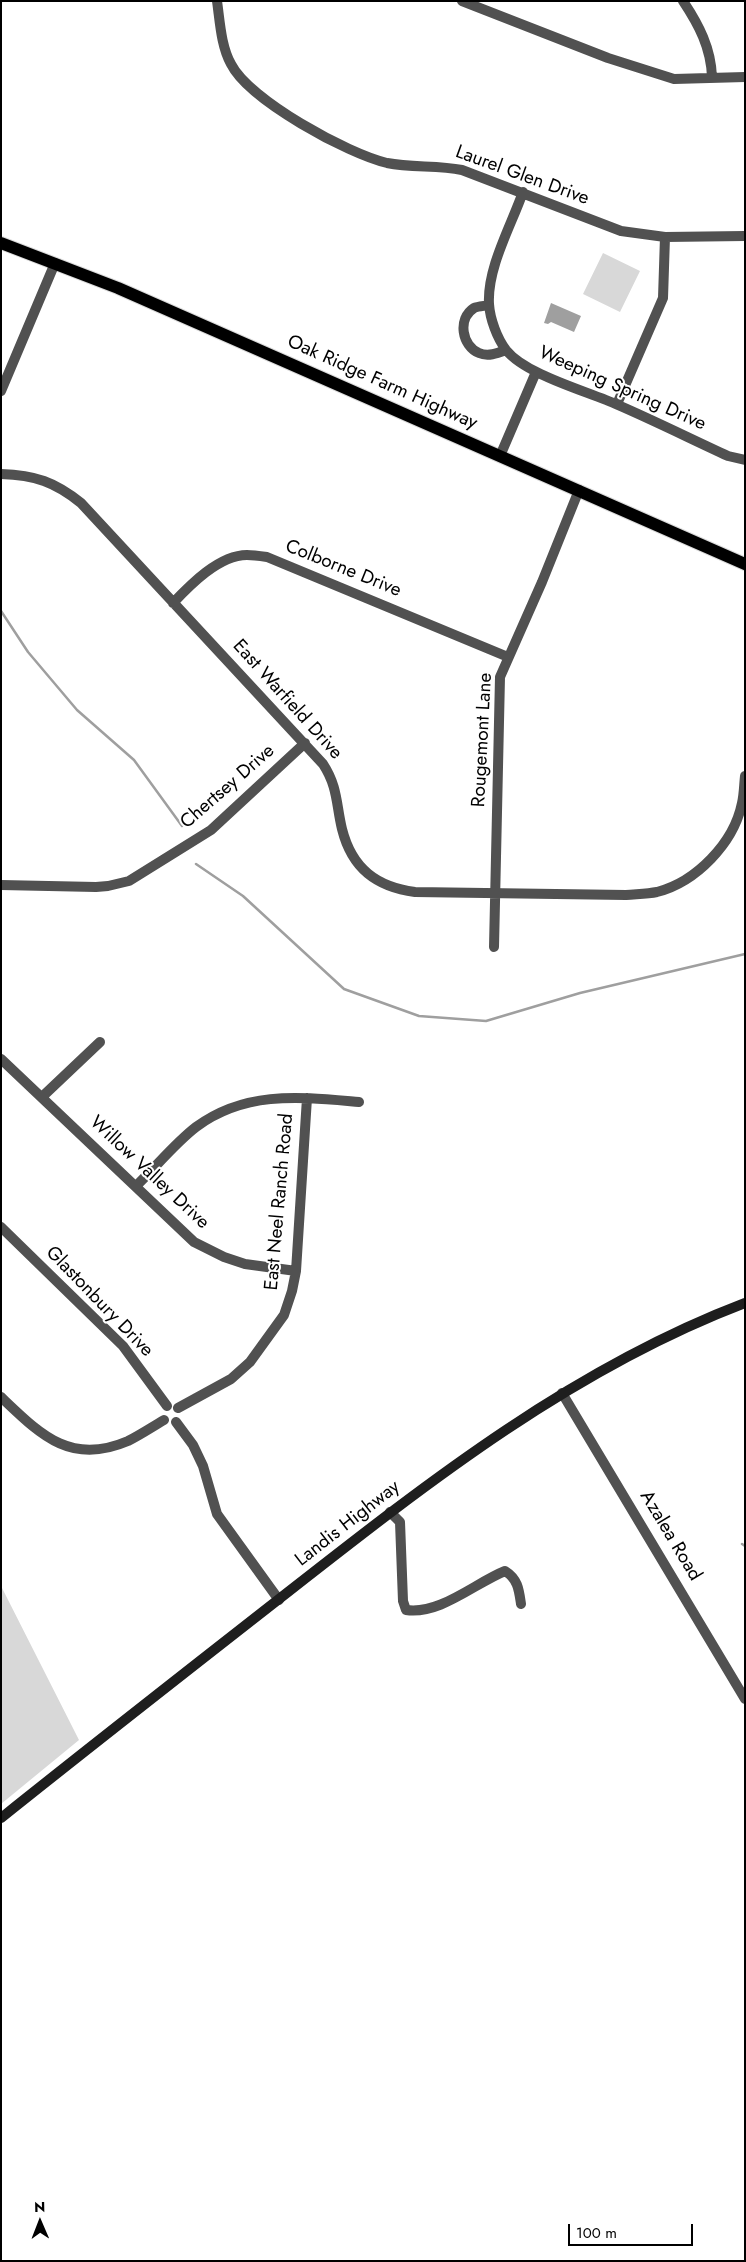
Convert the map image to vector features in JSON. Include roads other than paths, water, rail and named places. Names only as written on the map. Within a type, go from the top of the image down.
[{"type":"main road","name":"Oak Ridge Farm Highway","points":[[1,243],[118,288],[745,564]]},
{"type":"main road","name":"Landis Highway","points":[[1,1818],[65,1765],[390,1512],[478,1448],[562,1393],[660,1339],[745,1303]]},
{"type":"street","name":"Laurel Glen Drive","points":[[217,1],[225,46],[231,64],[252,89],[323,136],[372,158],[404,165],[444,166],[462,170],[524,192],[621,231],[665,237],[745,236]]},
{"type":"street","points":[[462,1],[644,71],[674,79],[745,77]]},
{"type":"street","points":[[683,1],[709,50],[712,78]]},
{"type":"street","name":"Weeping Spring Drive","points":[[524,192],[493,269],[490,283],[489,305],[493,322],[506,350],[522,364],[536,372],[617,404],[728,456],[745,460]]},
{"type":"street","points":[[617,404],[663,298],[665,237]]},
{"type":"street","points":[[1,391],[55,263]]},
{"type":"street","points":[[489,305],[474,308],[466,317],[463,327],[464,337],[471,348],[480,354],[493,355],[506,350]]},
{"type":"street","points":[[500,456],[536,372]]},
{"type":"street","name":"East Warfield Drive","points":[[1,474],[28,477],[60,487],[81,503],[324,764],[332,778],[346,843],[358,865],[373,879],[394,890],[415,892],[626,895],[657,892],[681,882],[700,869],[720,849],[733,829],[742,804],[745,776]]},
{"type":"street","name":"Rougemont Lane","points":[[494,947],[500,677],[542,582],[579,490]]},
{"type":"street","name":"Colborne Drive","points":[[173,603],[198,577],[227,560],[246,554],[267,557],[508,656]]},
{"type":"street","name":"Chertsey Drive","points":[[1,885],[96,887],[108,886],[129,880],[211,830],[305,743]]},
{"type":"street","points":[[43,1096],[100,1042]]},
{"type":"street","name":"Willow Valley Drive","points":[[1,1059],[43,1096],[194,1242],[224,1257],[245,1264],[296,1271]]},
{"type":"street","points":[[136,1186],[185,1136],[216,1114],[238,1105],[258,1099],[307,1098],[359,1102]]},
{"type":"street","name":"East Neel Ranch Road","points":[[178,1408],[231,1379],[250,1362],[284,1315],[296,1271],[307,1098]]},
{"type":"street","name":"Glastonbury Drive","points":[[1,1228],[123,1346],[167,1406]]},
{"type":"street","name":"Azalea Road","points":[[562,1393],[745,1699]]},
{"type":"street","points":[[1,1397],[35,1429],[48,1438],[79,1449],[103,1449],[128,1440],[164,1420]]},
{"type":"street","points":[[173,1405],[178,1408],[180,1417],[176,1422],[170,1423],[164,1420],[162,1414],[167,1406],[173,1405]]},
{"type":"street","points":[[176,1422],[193,1445],[203,1466],[217,1514],[278,1600]]},
{"type":"street","points":[[390,1512],[400,1522],[403,1601],[406,1610],[416,1611],[451,1599],[505,1571],[513,1576],[519,1586],[521,1604]]},
{"type":"waterway","points":[[1,611],[28,652],[77,710],[134,760],[182,826]]},
{"type":"waterway","points":[[196,864],[243,896],[344,989],[419,1016],[486,1021],[580,993],[745,954]]}]
